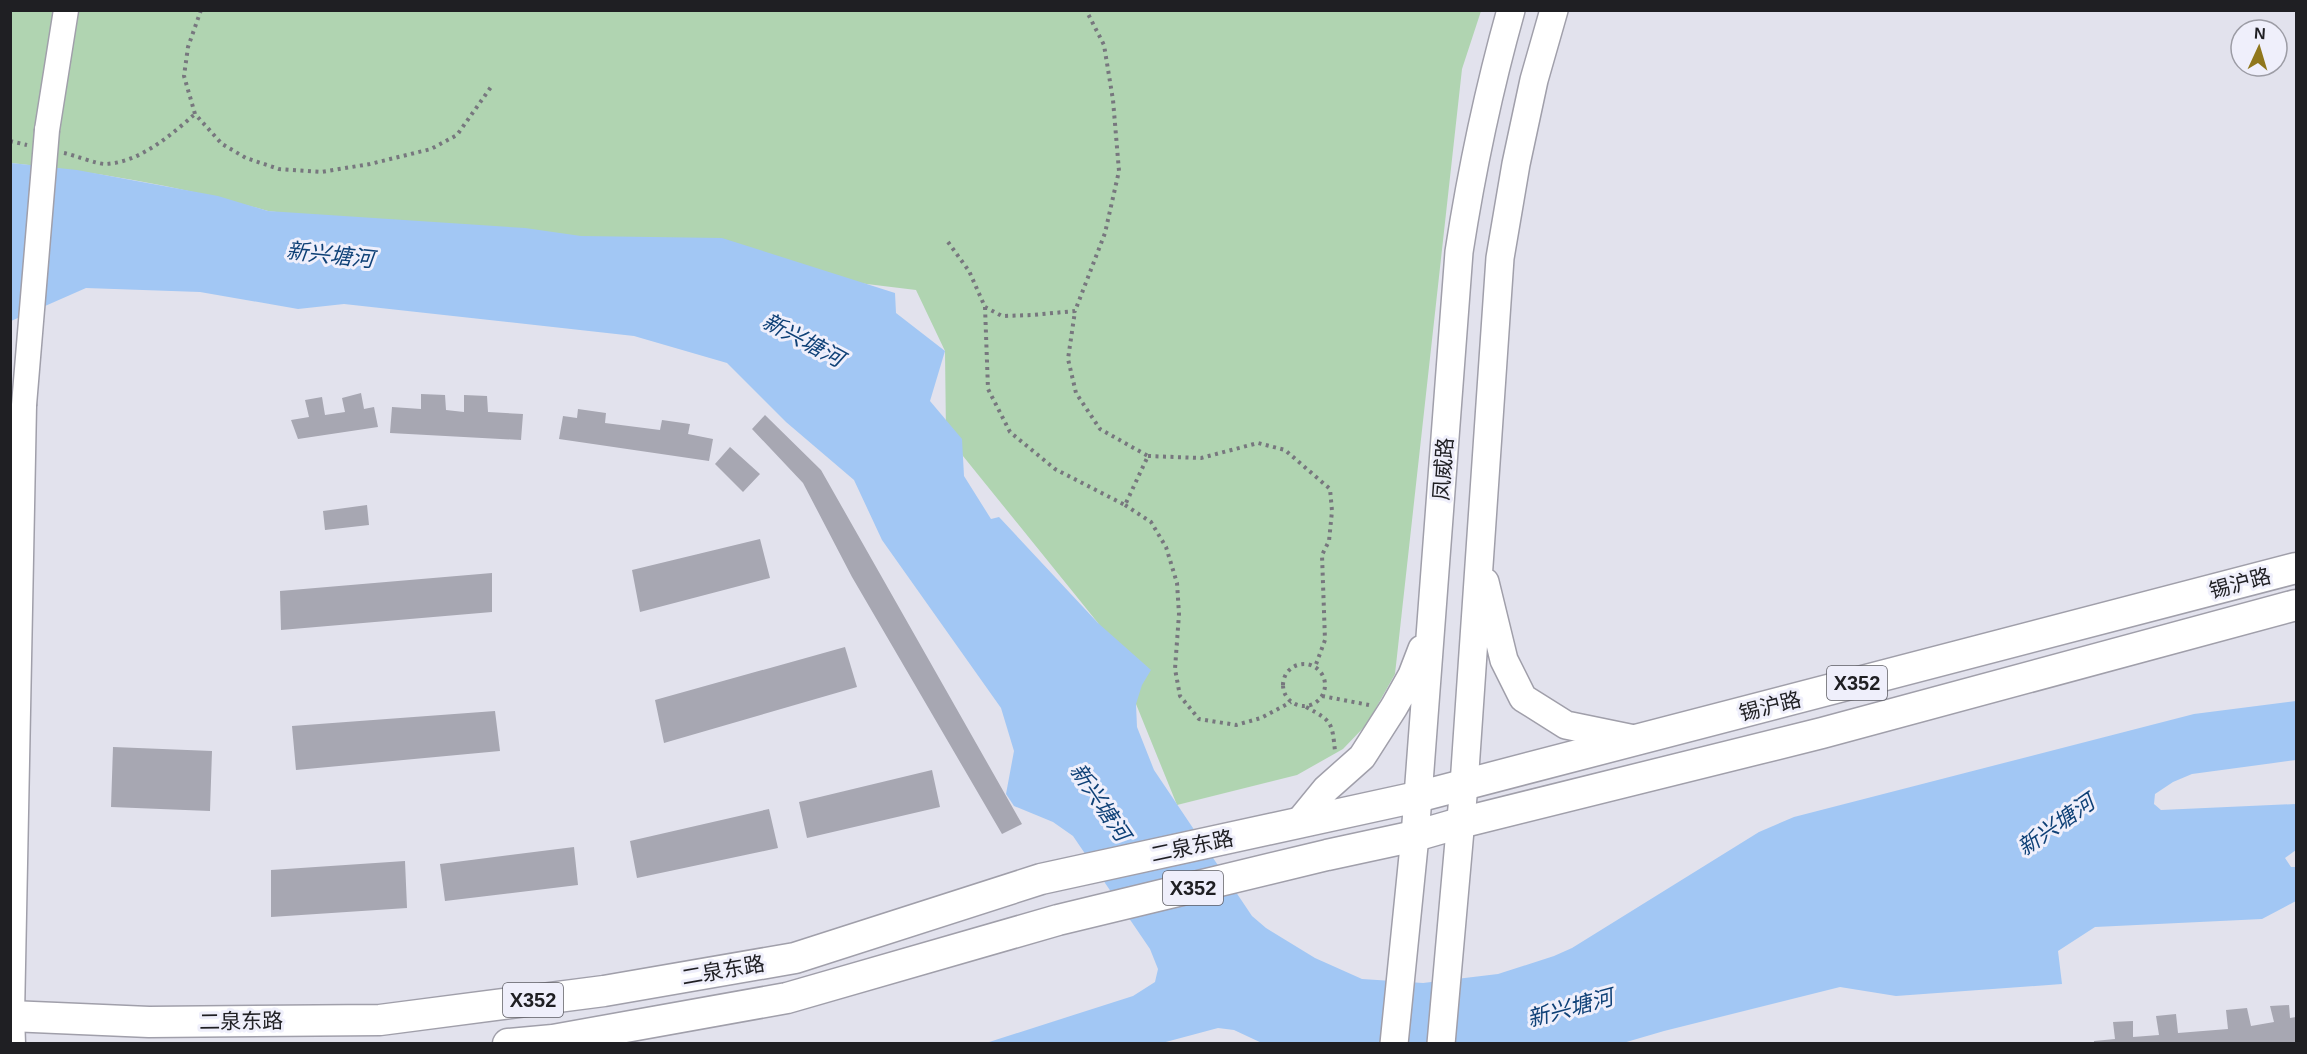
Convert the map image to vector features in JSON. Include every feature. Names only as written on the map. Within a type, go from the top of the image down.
[{"type":"main road","name":"凤威路","points":[[1394,1044],[1415,836],[1459,252],[1471,175],[1489,91],[1511,10]]},
{"type":"main road","name":"凤威路","points":[[1441,1044],[1464,785],[1500,258],[1518,154],[1534,80],[1554,10]]},
{"type":"main road","points":[[1479,558],[1504,660],[1523,698],[1566,725],[1639,740]]},
{"type":"main road","name":"锡沪路","points":[[1417,797],[2296,568]]},
{"type":"main road","name":"锡沪路","points":[[1460,823],[1822,733],[2296,605]]},
{"type":"main road","points":[[1299,822],[1326,789],[1362,757],[1412,675],[1431,628]]},
{"type":"main road","name":"二泉东路","points":[[12,1025],[380,1020],[580,994],[795,958],[1041,879],[1417,797]]},
{"type":"main road","name":"二泉东路","points":[[507,1044],[553,1040],[787,998],[1058,920],[1415,836],[1460,823]]},
{"type":"street","points":[[12,1025],[24,405],[39,138],[66,10]]},
{"type":"path","points":[[201,10],[188,47],[184,76],[195,114],[222,144],[246,158],[279,169],[321,172],[370,164],[431,149],[456,135],[491,87]]},
{"type":"path","points":[[1086,10],[1104,45],[1113,100],[1119,171],[1105,233],[1075,310],[1068,359],[1076,393],[1100,429],[1148,456],[1201,458],[1258,443],[1285,450],[1330,489],[1332,511],[1329,541],[1322,555],[1325,640],[1315,666]]},
{"type":"path","points":[[62,152],[104,164],[136,156],[165,140],[195,114]]},
{"type":"path","points":[[10,141],[39,138]]},
{"type":"path","points":[[948,242],[969,271],[985,307],[988,389],[1010,432],[1055,469],[1125,505],[1151,522],[1167,547],[1177,583],[1179,614],[1175,669],[1180,696],[1199,719],[1236,725],[1261,718],[1291,702]]},
{"type":"path","points":[[985,307],[1002,316],[1075,310]]},
{"type":"path","points":[[1125,505],[1148,456]]},
{"type":"path","points":[[1305,706],[1318,702],[1322,696],[1325,690],[1324,677],[1315,666],[1295,665],[1285,676],[1283,690],[1291,702],[1305,706],[1323,716],[1333,727],[1338,779]]},
{"type":"path","points":[[1322,696],[1394,707]]},
{"type":"green space","points":[[11,11],[1481,11],[1462,69],[1395,674],[1367,724],[1343,749],[1297,775],[1177,805],[1136,704],[1098,623],[946,435],[945,351],[916,290],[268,211],[141,181],[11,163]]},
{"type":"water","name":"新兴塘河","points":[[11,163],[77,170],[218,196],[268,211],[525,228],[581,236],[722,238],[895,293],[896,313],[945,351],[930,401],[962,439],[964,476],[991,519],[999,517],[1098,623],[1151,670],[1142,685],[1136,704],[1137,727],[1154,770],[1252,916],[1266,928],[1315,958],[1362,979],[1423,983],[1498,974],[1572,948],[1759,832],[1794,817],[2194,714],[2296,701],[2296,760],[2192,774],[2173,782],[2155,794],[2154,804],[2161,810],[2296,804],[2296,850],[2285,858],[2291,867],[2296,867],[2296,901],[2262,919],[2095,927],[2058,951],[2062,984],[1896,996],[1840,987],[1623,1043],[1264,1044],[1234,1030],[1218,1028],[1162,1043],[986,1043],[1133,996],[1155,982],[1158,969],[1150,949],[1073,836],[1053,822],[1014,806],[1006,794],[1014,751],[1001,708],[882,540],[854,480],[786,422],[727,363],[634,336],[344,304],[298,309],[200,292],[86,288],[11,321]]},
{"type":"building","points":[[361,393],[364,409],[374,407],[378,427],[298,439],[291,420],[309,417],[305,400],[322,397],[325,415],[345,412],[342,398]]},
{"type":"building","points":[[421,394],[445,395],[446,410],[464,412],[464,395],[487,396],[488,412],[523,414],[521,440],[390,433],[392,407],[421,409]]},
{"type":"building","points":[[578,409],[606,413],[605,423],[660,430],[662,420],[690,424],[688,434],[713,439],[709,461],[559,439],[563,416],[577,418]]},
{"type":"building","points":[[765,415],[821,470],[1022,824],[1002,834],[852,577],[803,483],[752,429]]},
{"type":"building","points":[[730,447],[760,474],[743,492],[715,464]]},
{"type":"building","points":[[367,505],[369,525],[325,530],[323,511]]},
{"type":"building","points":[[760,539],[770,578],[640,612],[632,570]]},
{"type":"building","points":[[492,573],[492,612],[281,630],[280,591]]},
{"type":"building","points":[[845,647],[857,687],[664,743],[655,700]]},
{"type":"building","points":[[495,711],[500,751],[296,770],[292,726]]},
{"type":"building","points":[[113,747],[212,751],[210,811],[111,807]]},
{"type":"building","points":[[932,770],[940,807],[807,838],[799,802]]},
{"type":"building","points":[[769,809],[778,848],[637,878],[630,841]]},
{"type":"building","points":[[574,847],[578,885],[445,901],[440,864]]},
{"type":"building","points":[[405,861],[407,908],[271,917],[271,870]]},
{"type":"building","points":[[2289,1005],[2290,1018],[2296,1017],[2296,1044],[2094,1044],[2094,1041],[2115,1039],[2113,1022],[2133,1021],[2133,1037],[2159,1035],[2156,1016],[2176,1014],[2178,1033],[2228,1029],[2226,1010],[2247,1008],[2251,1026],[2274,1022],[2270,1006]]}]
